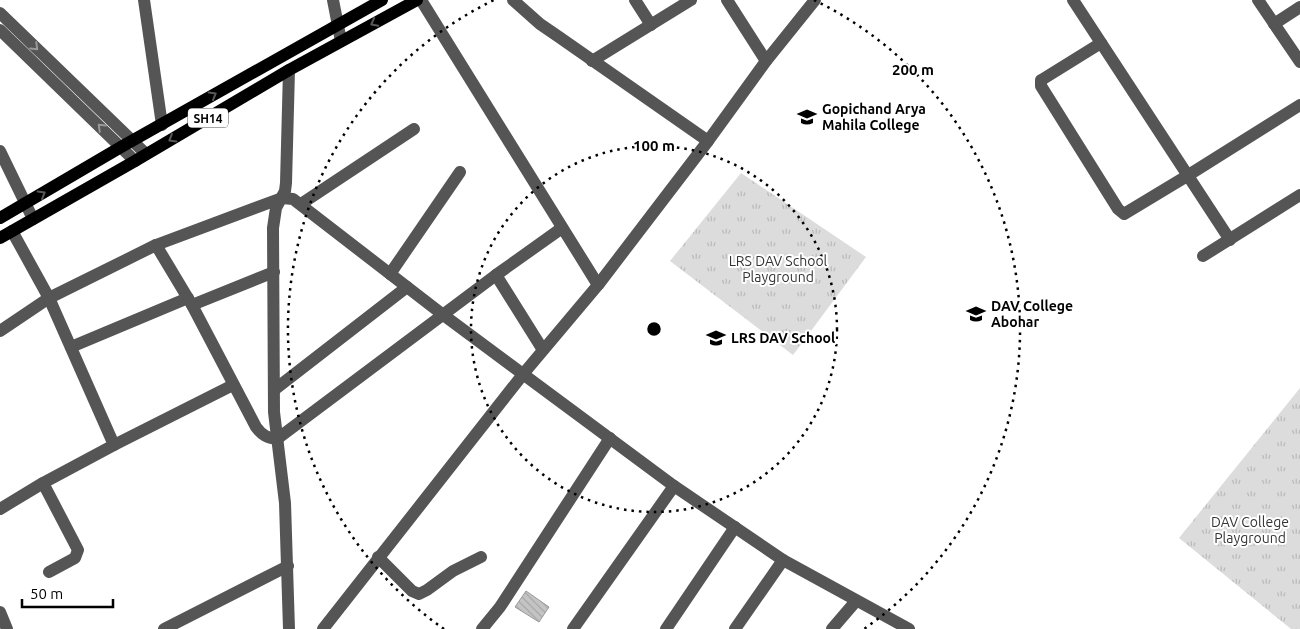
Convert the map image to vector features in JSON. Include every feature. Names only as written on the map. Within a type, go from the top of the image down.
[{"type":"main road","name":"SH14","points":[[0,218],[382,0]]},
{"type":"main road","name":"SH14","points":[[0,238],[290,70],[417,0]]},
{"type":"street","points":[[144,0],[162,125]]},
{"type":"street","points":[[333,0],[341,41]]},
{"type":"street","points":[[421,0],[598,285]]},
{"type":"street","points":[[513,0],[540,24],[708,141]]},
{"type":"street","points":[[635,0],[651,26]]},
{"type":"street","points":[[592,61],[691,0]]},
{"type":"street","points":[[728,0],[766,61]]},
{"type":"street","points":[[323,629],[524,373],[598,285],[814,0]]},
{"type":"street","points":[[1258,0],[1300,62]]},
{"type":"street","points":[[1078,2],[1101,43],[1230,240]]},
{"type":"street","points":[[1274,24],[1300,7]]},
{"type":"street","points":[[2,22],[127,144],[146,154]]},
{"type":"street","points":[[1101,43],[1041,80],[1041,86],[1118,209],[1124,214],[1300,105]]},
{"type":"street","points":[[288,629],[286,503],[277,438],[274,390],[273,228],[276,208],[282,198],[286,183],[290,70]]},
{"type":"street","points":[[301,204],[414,129]]},
{"type":"street","points":[[127,144],[135,161]]},
{"type":"street","points":[[0,151],[33,219]]},
{"type":"street","points":[[390,274],[460,172]]},
{"type":"street","points":[[0,331],[49,298],[156,246],[282,198],[293,200],[301,204],[442,314],[674,486],[783,560],[909,629]]},
{"type":"street","points":[[1203,256],[1299,198]]},
{"type":"street","points":[[156,246],[190,301],[233,385],[261,434],[277,438],[442,314],[562,228]]},
{"type":"street","points":[[12,231],[49,298],[114,445]]},
{"type":"street","points":[[71,347],[190,301],[274,272]]},
{"type":"street","points":[[496,275],[543,350]]},
{"type":"street","points":[[274,390],[407,287]]},
{"type":"street","points":[[0,509],[43,483],[114,445],[233,385]]},
{"type":"street","points":[[482,629],[500,606],[610,438]]},
{"type":"street","points":[[43,483],[78,550],[75,558],[49,572]]},
{"type":"street","points":[[573,629],[674,486]]},
{"type":"street","points":[[666,629],[734,527]]},
{"type":"street","points":[[378,558],[412,591],[419,594],[453,571],[481,557]]},
{"type":"street","points":[[735,629],[783,560]]},
{"type":"street","points":[[164,629],[288,566]]},
{"type":"street","points":[[832,629],[856,601]]},
{"type":"street","points":[[0,612],[7,629]]},
{"type":"green space","name":"LRS DAV School Playground","points":[[741,173],[866,257],[793,355],[670,261]]},
{"type":"green space","name":"DAV College Playground","points":[[1300,388],[1300,629],[1291,629],[1179,538]]},
{"type":"building","points":[[526,591],[549,607],[539,622],[515,607]]},
{"type":"place","name":"Gopichand Arya Mahila College","points":[[807,117]]},
{"type":"place","name":"DAV College Abohar","points":[[976,314]]},
{"type":"place","name":"LRS DAV School","points":[[716,338]]}]
